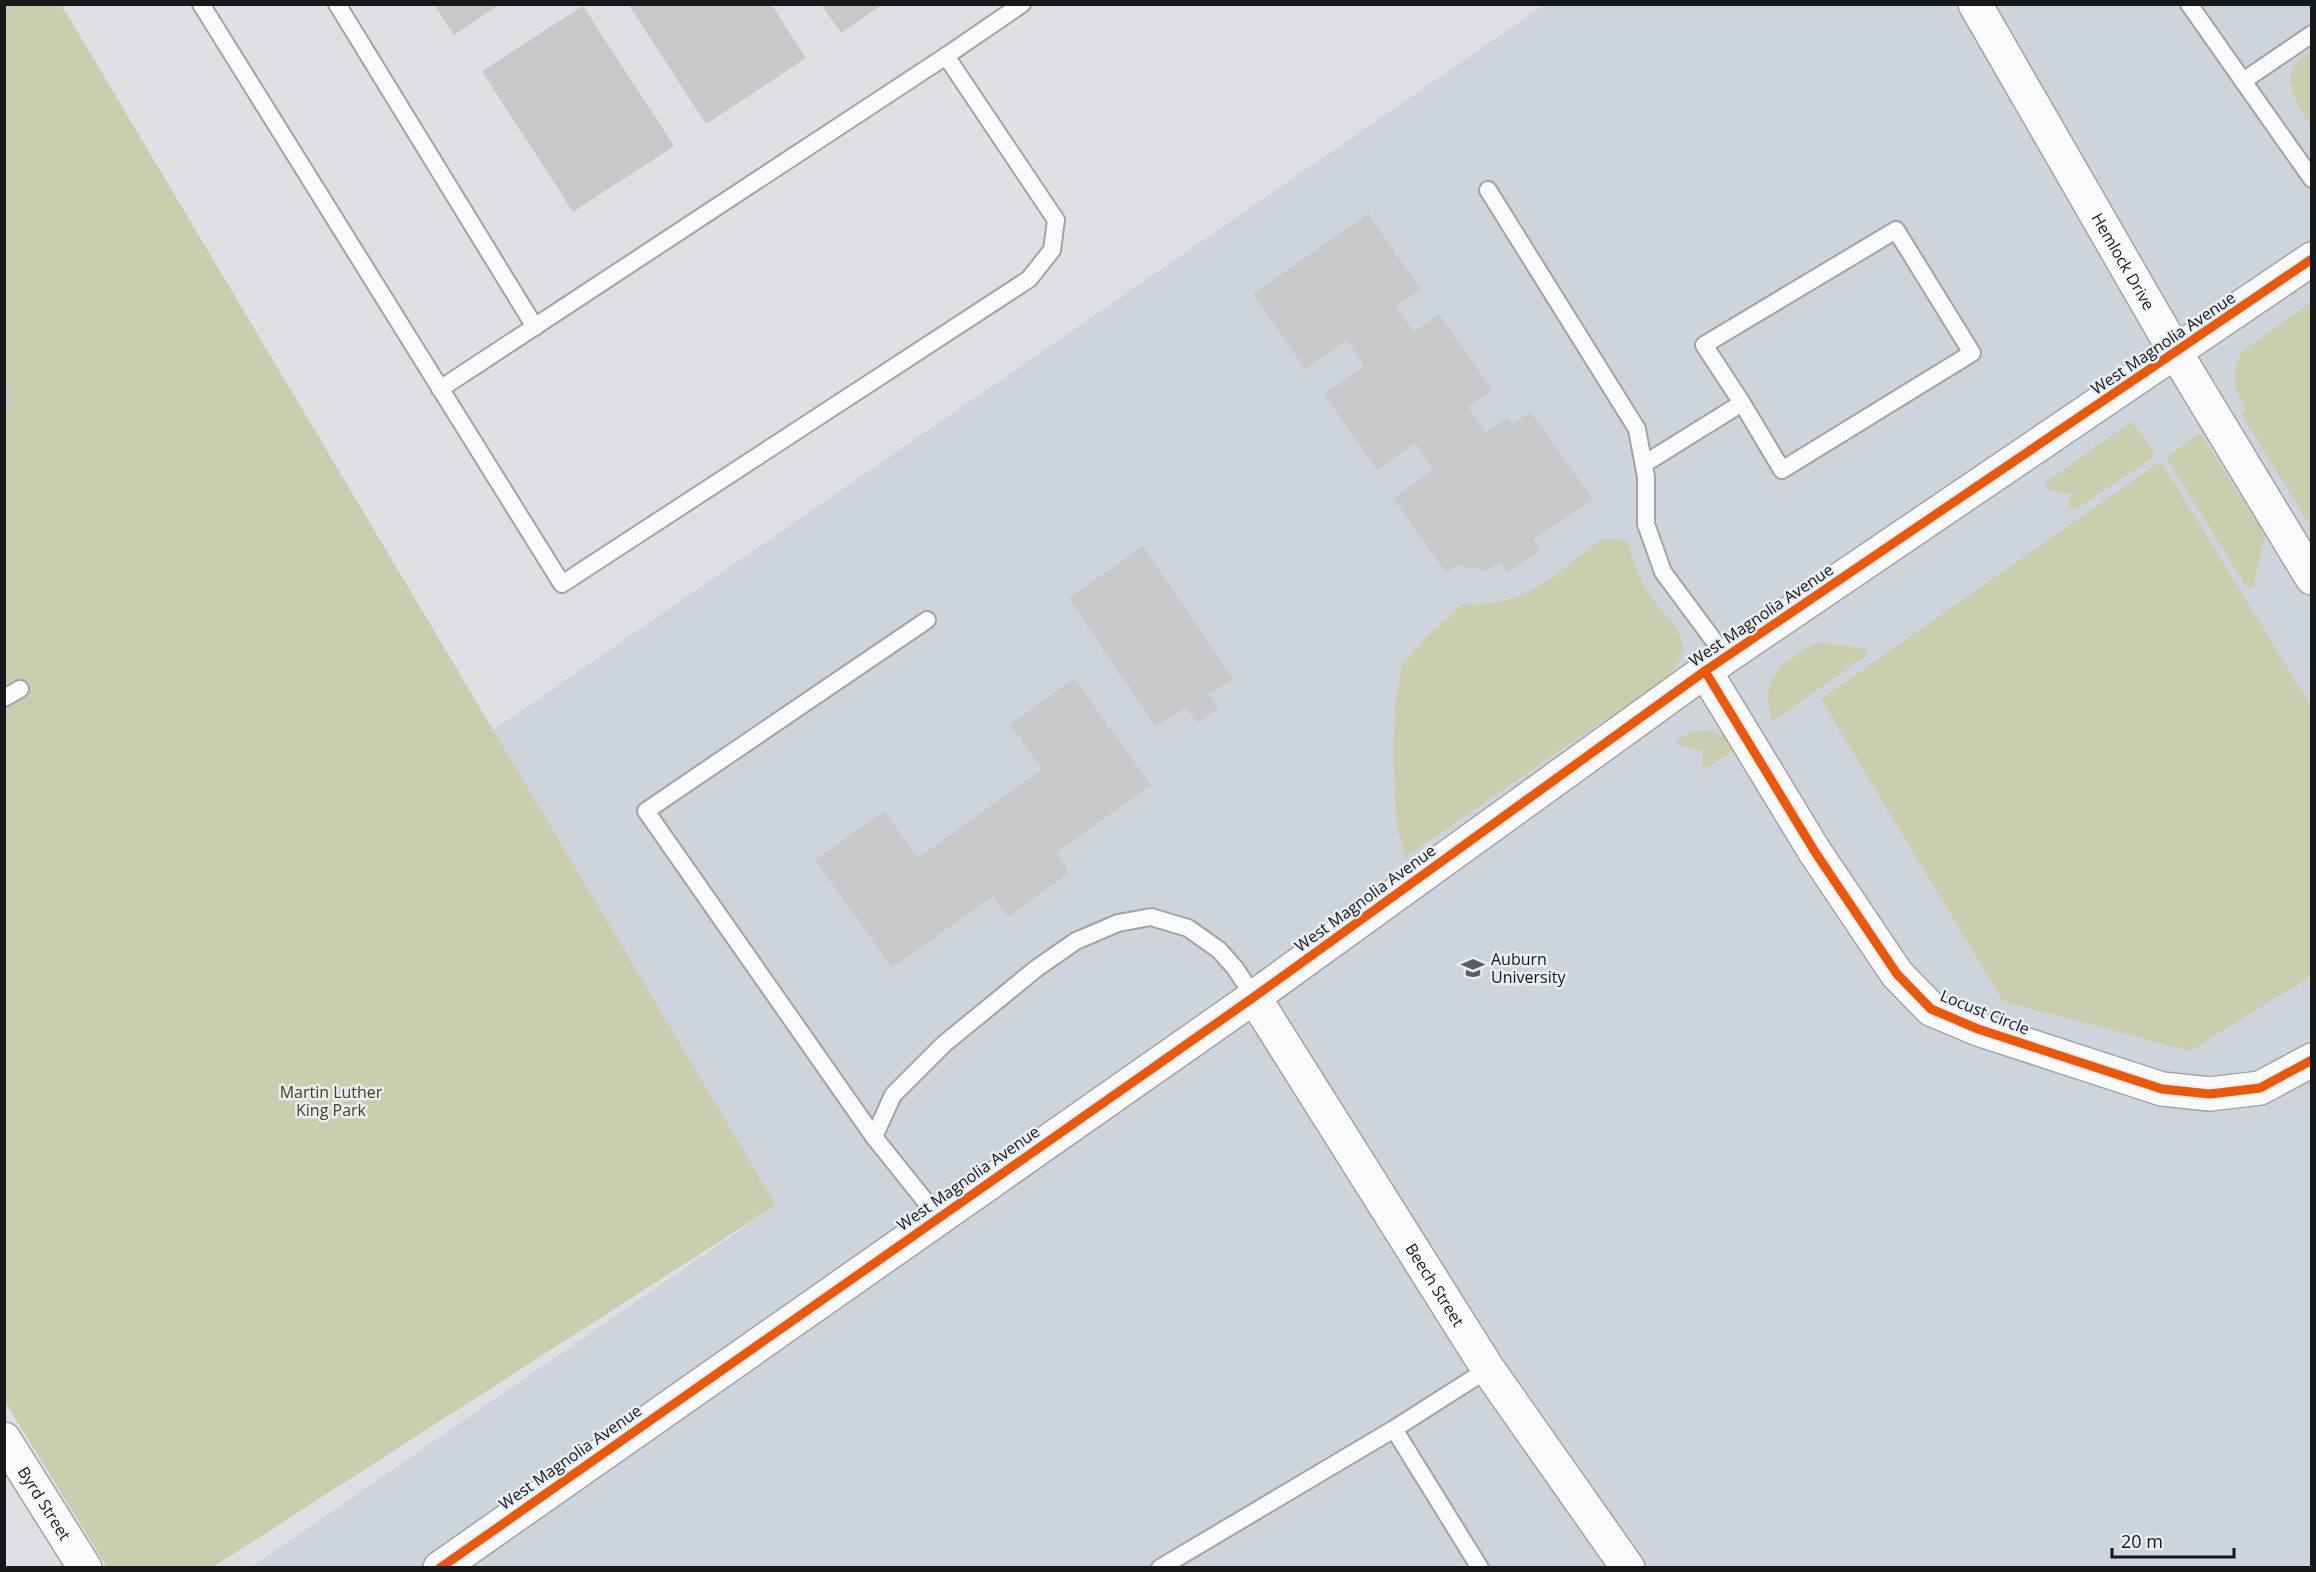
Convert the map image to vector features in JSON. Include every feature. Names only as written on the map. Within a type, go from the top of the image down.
[{"type":"street","name":"Hemlock Drive","points":[[1975,4],[2176,353],[2312,578]]},
{"type":"street","name":"West Magnolia Avenue","points":[[440,1568],[1254,997],[1715,664],[2312,259]]},
{"type":"street","name":"Locust Circle","points":[[1715,664],[1815,852],[1897,975],[1931,1009],[1978,1029],[2162,1089],[2210,1094],[2260,1088],[2312,1060]]},
{"type":"street","name":"Beech Street","points":[[1254,997],[1488,1369],[1628,1568]]},
{"type":"street","name":"Byrd Street","points":[[4,1439],[85,1568]]},
{"type":"lane","points":[[201,4],[562,584],[1029,279],[1052,250],[1056,220],[946,56]]},
{"type":"lane","points":[[337,4],[535,327]]},
{"type":"lane","points":[[440,389],[1022,4]]},
{"type":"lane","points":[[2189,4],[2312,179]]},
{"type":"lane","points":[[2243,81],[2312,34]]},
{"type":"lane","points":[[1488,190],[1637,429],[1646,477],[1646,524],[1663,572],[1715,664]]},
{"type":"lane","points":[[1896,230],[1972,353],[1782,470],[1742,403],[1704,345],[1896,230]]},
{"type":"lane","points":[[1644,464],[1742,403]]},
{"type":"lane","points":[[927,620],[646,811],[874,1137],[938,1217]]},
{"type":"lane","points":[[4,698],[20,688]]},
{"type":"lane","points":[[874,1137],[893,1095],[944,1044],[1037,968],[1076,941],[1118,922],[1151,917],[1188,928],[1219,950],[1235,968],[1254,997]]},
{"type":"lane","points":[[1160,1568],[1394,1429],[1488,1369]]},
{"type":"lane","points":[[1394,1429],[1480,1568]]},
{"type":"shaded area","name":"Auburn University","points":[[1544,5],[2311,5],[2311,1567],[250,1568],[776,1205],[492,731]]},
{"type":"green space","name":"Martin Luther King Park","points":[[61,4],[776,1205],[213,1567],[107,1567],[5,1402],[4,5]]},
{"type":"green space","points":[[2311,50],[2311,126],[2294,96],[2290,77],[2300,59]]},
{"type":"green space","points":[[2311,302],[2311,527],[2241,414],[2246,410],[2238,395],[2235,373],[2243,351]]},
{"type":"green space","points":[[2132,421],[2154,453],[2152,458],[2075,510],[2069,508],[2071,494],[2048,490],[2045,487],[2046,482]]},
{"type":"green space","points":[[2200,433],[2265,535],[2253,588],[2246,586],[2167,459]]},
{"type":"green space","points":[[2158,463],[2162,463],[2311,706],[2311,976],[2190,1051],[2003,1001],[1821,699]]},
{"type":"green space","points":[[1603,538],[1627,540],[1648,592],[1679,632],[1682,652],[1677,664],[1666,678],[1405,857],[1396,819],[1393,752],[1395,707],[1402,664],[1462,604],[1504,601],[1522,595],[1555,576]]},
{"type":"green space","points":[[1818,642],[1866,649],[1866,656],[1773,721],[1768,694],[1771,682],[1785,663]]},
{"type":"green space","points":[[1708,730],[1728,737],[1738,748],[1708,767],[1702,766],[1703,751],[1678,745],[1676,741],[1691,732]]},
{"type":"building","points":[[434,4],[500,4],[454,35]]},
{"type":"building","points":[[628,4],[771,4],[806,58],[706,124]]},
{"type":"building","points":[[821,4],[883,4],[841,33]]},
{"type":"building","points":[[583,6],[674,146],[573,212],[482,71]]},
{"type":"building","points":[[1368,214],[1421,289],[1396,306],[1414,332],[1439,314],[1492,390],[1468,407],[1486,432],[1508,417],[1512,424],[1531,412],[1593,500],[1533,539],[1540,550],[1508,572],[1500,561],[1487,571],[1457,565],[1446,573],[1393,498],[1433,470],[1415,443],[1377,470],[1324,394],[1364,366],[1347,340],[1305,369],[1253,294]]},
{"type":"building","points":[[4,379],[13,405],[4,407]]},
{"type":"building","points":[[1143,546],[1233,679],[1209,694],[1219,708],[1197,723],[1186,707],[1156,727],[1069,598]]},
{"type":"building","points":[[1074,678],[1151,785],[1056,853],[1070,872],[1008,917],[993,896],[892,968],[815,860],[884,811],[918,858],[1042,769],[1010,725]]},
{"type":"cycle path","points":[[440,1568],[1254,997],[1705,671],[2312,259]]},
{"type":"cycle path","points":[[1705,671],[1815,852],[1897,974],[1931,1009],[1978,1029],[2162,1089],[2210,1094],[2260,1088],[2312,1060]]},
{"type":"place","name":"Auburn University","points":[[1473,968]]}]
